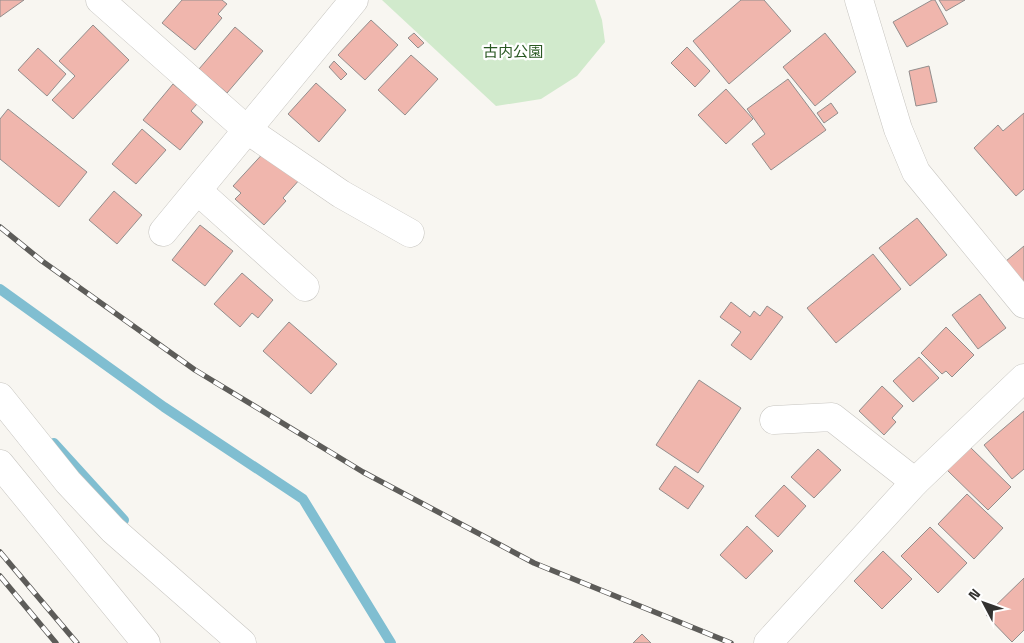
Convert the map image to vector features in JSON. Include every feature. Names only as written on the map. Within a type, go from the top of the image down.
[{"type":"street","points":[[100,0],[246,129],[341,194],[410,233]]},
{"type":"street","points":[[163,232],[354,0]]},
{"type":"street","points":[[860,0],[898,129],[916,172],[1024,304]]},
{"type":"street","points":[[198,191],[305,287]]},
{"type":"street","points":[[768,643],[915,482],[1024,378]]},
{"type":"street","points":[[0,397],[68,482],[113,530],[242,643]]},
{"type":"street","points":[[774,420],[832,417],[915,482]]},
{"type":"street","points":[[0,464],[146,643]]},
{"type":"green space","name":"古内公園","points":[[382,0],[595,0],[602,20],[605,42],[577,76],[541,99],[496,106]]},
{"type":"building","points":[[0,0],[24,0],[0,17]]},
{"type":"building","points":[[182,0],[222,0],[227,4],[218,14],[222,18],[195,50],[162,23]]},
{"type":"building","points":[[741,0],[764,0],[791,31],[729,84],[693,41]]},
{"type":"building","points":[[935,0],[948,24],[907,47],[893,22]]},
{"type":"building","points":[[939,0],[965,0],[946,11]]},
{"type":"building","points":[[371,20],[398,45],[365,80],[338,55]]},
{"type":"building","points":[[93,25],[129,60],[73,119],[52,100],[75,76],[59,61]]},
{"type":"building","points":[[235,27],[263,51],[227,93],[199,69]]},
{"type":"building","points":[[414,33],[424,43],[418,48],[408,38]]},
{"type":"building","points":[[825,33],[856,72],[815,106],[783,67]]},
{"type":"building","points":[[687,47],[710,71],[695,87],[671,63]]},
{"type":"building","points":[[38,48],[66,74],[47,96],[18,70]]},
{"type":"building","points":[[411,55],[438,79],[405,115],[378,90]]},
{"type":"building","points":[[334,61],[347,74],[341,80],[329,67]]},
{"type":"building","points":[[929,66],[937,102],[916,106],[909,71]]},
{"type":"building","points":[[788,79],[826,130],[771,170],[752,144],[765,134],[747,109]]},
{"type":"building","points":[[316,83],[346,110],[319,142],[288,114]]},
{"type":"building","points":[[173,84],[197,104],[191,111],[203,122],[180,150],[143,120]]},
{"type":"building","points":[[726,89],[753,119],[726,144],[698,115]]},
{"type":"building","points":[[831,103],[838,113],[824,123],[817,113]]},
{"type":"building","points":[[8,109],[87,172],[59,207],[0,159],[0,119]]},
{"type":"building","points":[[1024,113],[1024,189],[1016,196],[974,148],[998,125],[1003,131]]},
{"type":"building","points":[[142,129],[166,150],[136,184],[112,164]]},
{"type":"building","points":[[268,148],[301,178],[283,198],[286,201],[264,225],[235,199],[241,193],[233,186]]},
{"type":"building","points":[[114,191],[142,215],[117,244],[89,220]]},
{"type":"building","points":[[917,218],[947,255],[910,286],[879,248]]},
{"type":"building","points":[[200,225],[233,251],[205,286],[172,260]]},
{"type":"building","points":[[1024,246],[1024,283],[1006,261]]},
{"type":"building","points":[[873,254],[901,289],[836,343],[807,308]]},
{"type":"building","points":[[242,273],[273,300],[258,318],[252,313],[240,327],[214,304]]},
{"type":"building","points":[[980,294],[1006,328],[978,349],[952,315]]},
{"type":"building","points":[[731,302],[750,317],[754,311],[760,316],[767,306],[783,317],[751,360],[731,345],[741,332],[720,317]]},
{"type":"building","points":[[289,322],[337,364],[311,394],[263,351]]},
{"type":"building","points":[[946,327],[974,355],[952,377],[946,371],[942,374],[921,353]]},
{"type":"building","points":[[919,357],[939,378],[913,402],[893,381]]},
{"type":"building","points":[[699,380],[741,408],[698,473],[656,445]]},
{"type":"building","points":[[882,386],[903,406],[892,418],[896,422],[884,435],[859,411]]},
{"type":"building","points":[[1024,411],[1024,469],[1012,479],[984,445]]},
{"type":"building","points":[[970,447],[1011,487],[988,510],[947,470]]},
{"type":"building","points":[[818,449],[841,470],[814,498],[791,477]]},
{"type":"building","points":[[675,466],[704,486],[688,509],[659,489]]},
{"type":"building","points":[[784,485],[806,506],[778,537],[755,516]]},
{"type":"building","points":[[967,494],[1003,528],[974,559],[938,524]]},
{"type":"building","points":[[747,526],[773,551],[746,579],[720,555]]},
{"type":"building","points":[[930,527],[967,563],[938,593],[901,556]]},
{"type":"building","points":[[883,551],[912,579],[882,609],[854,581]]},
{"type":"building","points":[[1024,578],[1024,630],[1012,642],[986,615]]},
{"type":"building","points":[[642,634],[651,643],[633,643]]},
{"type":"waterway","points":[[0,289],[164,407],[303,499],[391,643]]},
{"type":"waterway","points":[[54,443],[124,520]]},
{"type":"railway","points":[[0,227],[42,261],[195,370],[363,472],[534,563],[731,643]]},
{"type":"railway","points":[[0,552],[77,643]]},
{"type":"railway","points":[[0,576],[56,643]]}]
